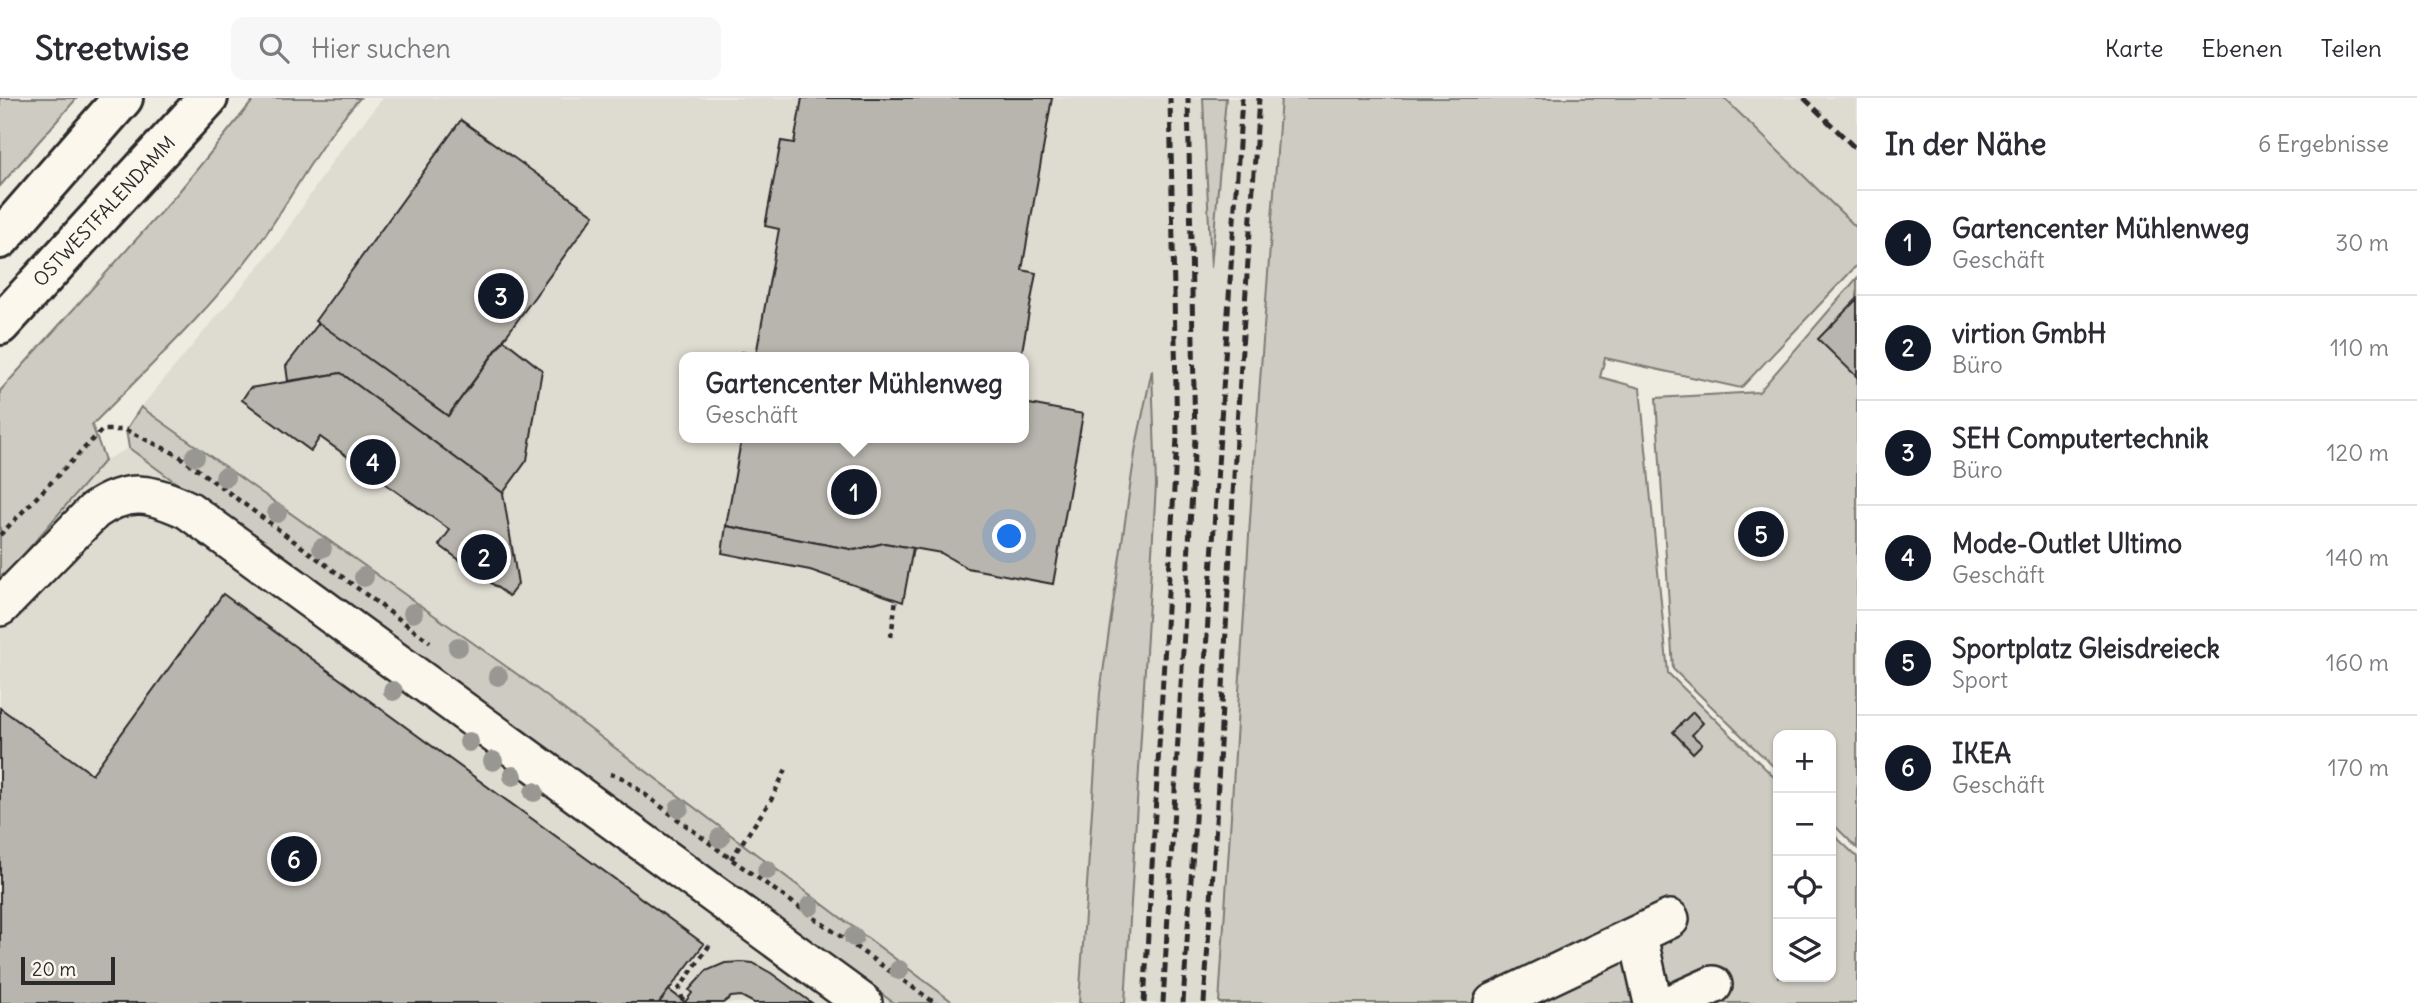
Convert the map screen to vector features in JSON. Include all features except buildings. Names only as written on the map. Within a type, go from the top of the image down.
[{"type":"highway","points":[[0,239],[123,98]]},
{"type":"highway","name":"OSTWESTFALENDAMM","points":[[0,325],[208,98]]},
{"type":"lane","points":[[0,607],[94,511],[109,500],[144,494],[167,500],[199,518],[863,1003]]},
{"type":"lane","points":[[1493,1003],[1670,919]]},
{"type":"lane","points":[[1638,936],[1653,1003]]},
{"type":"lane","points":[[1673,1003],[1713,985]]},
{"type":"path","points":[[0,535],[102,430]]},
{"type":"path","points":[[891,637],[896,599]]},
{"type":"path","points":[[731,859],[771,800],[786,769]]},
{"type":"path","points":[[683,1000],[680,989],[711,943]]},
{"type":"shaded area","points":[[0,98],[77,98],[0,186]]},
{"type":"shaded area","points":[[255,98],[360,98],[332,132],[259,244],[221,292],[92,425],[105,460],[0,582],[0,391],[177,194]]},
{"type":"shaded area","points":[[383,98],[1203,98],[1211,261],[1226,98],[1280,98],[1219,1003],[1125,1003],[1156,485],[1152,374],[1136,446],[1100,693],[1079,1003],[954,1003],[521,677],[141,407],[279,242],[336,156]]},
{"type":"shaded area","points":[[1203,98],[1226,98],[1211,268]]},
{"type":"shaded area","points":[[1281,98],[1724,98],[1857,228],[1857,265],[1741,388],[1605,358],[1600,377],[1640,388],[1668,673],[1773,776],[1773,982],[1836,982],[1836,837],[1857,857],[1857,1003],[1219,1003],[1252,489]]},
{"type":"shaded area","points":[[1724,98],[1857,98],[1857,228]]},
{"type":"shaded area","points":[[1857,278],[1857,848],[1836,827],[1836,730],[1773,730],[1773,766],[1673,669],[1656,398],[1759,392]]},
{"type":"shaded area","points":[[1152,370],[1156,485],[1125,1003],[1079,1003],[1100,693],[1136,446]]},
{"type":"shaded area","points":[[141,407],[521,677],[954,1003],[894,1003],[557,764],[129,448],[126,430]]},
{"type":"shaded area","points":[[129,448],[557,764],[894,1003],[0,1003],[0,582],[105,460]]},
{"type":"railway","points":[[1144,1003],[1177,438],[1170,98]]},
{"type":"railway","points":[[1163,1003],[1195,438],[1188,98]]},
{"type":"railway","points":[[1183,1003],[1242,98]]},
{"type":"railway","points":[[1204,1003],[1236,438],[1259,98]]},
{"type":"railway","points":[[1804,98],[1857,150]]},
{"type":"place","name":"SEH Computertechnik","points":[[501,296]]},
{"type":"place","name":"Mode-Outlet Ultimo","points":[[373,462]]},
{"type":"place","name":"Gartencenter Mühlenweg","points":[[854,492]]},
{"type":"place","name":"Sportplatz Gleisdreieck","points":[[1761,534]]},
{"type":"place","name":"virtion GmbH","points":[[484,557]]},
{"type":"place","name":"IKEA","points":[[294,859]]}]
